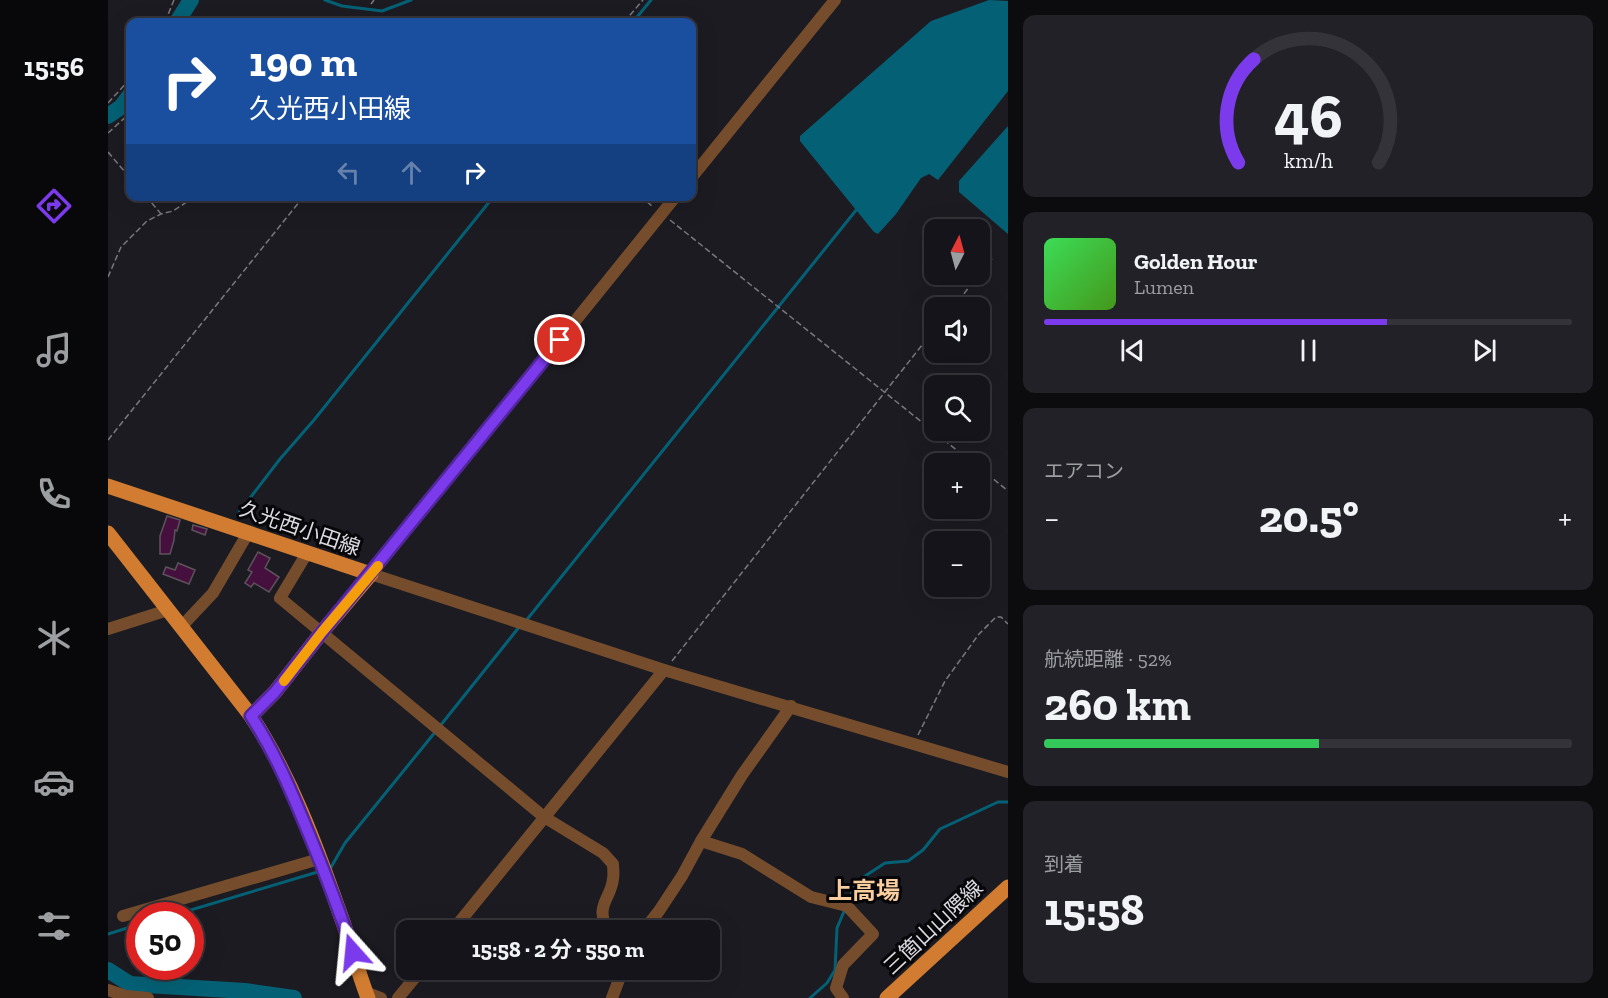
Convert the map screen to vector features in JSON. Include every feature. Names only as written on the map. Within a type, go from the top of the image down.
[{"type":"main road","name":"久光西小田線","points":[[108,486],[371,574],[275,692],[251,716]]},
{"type":"main road","points":[[108,533],[251,716],[267,740],[281,767],[340,912],[367,996]]},
{"type":"main road","name":"三箇山山隈線","points":[[887,998],[1008,887]]},
{"type":"street","points":[[696,172],[835,0]]},
{"type":"street","points":[[672,201],[371,574],[664,670],[1008,772]]},
{"type":"street","points":[[182,627],[213,593],[248,533]]},
{"type":"street","points":[[307,553],[280,598],[544,817],[603,853],[613,864],[613,880],[603,902],[602,920]]},
{"type":"street","points":[[108,629],[168,610]]},
{"type":"street","points":[[461,920],[664,670]]},
{"type":"street","points":[[652,920],[742,775],[791,706]]},
{"type":"street","points":[[701,841],[742,854],[811,897],[847,906],[873,934],[843,965],[836,988],[843,998]]},
{"type":"street","points":[[123,916],[319,859]]},
{"type":"street","points":[[398,998],[413,980]]},
{"type":"street","points":[[612,998],[619,980]]},
{"type":"street","points":[[108,990],[126,996],[148,998]]},
{"type":"street","points":[[367,996],[381,998]]},
{"type":"path","points":[[167,18],[174,0]]},
{"type":"path","points":[[371,4],[374,0]]},
{"type":"path","points":[[627,18],[643,0]]},
{"type":"path","points":[[108,103],[126,83]]},
{"type":"path","points":[[108,133],[126,117]]},
{"type":"path","points":[[108,152],[126,173]]},
{"type":"path","points":[[150,201],[161,214]]},
{"type":"path","points":[[108,277],[121,248],[147,221],[161,214],[173,212],[189,201]]},
{"type":"path","points":[[108,440],[300,201]]},
{"type":"path","points":[[646,201],[961,453]]},
{"type":"path","points":[[961,297],[971,285]]},
{"type":"path","points":[[664,670],[924,342]]},
{"type":"path","points":[[990,476],[1008,491]]},
{"type":"path","points":[[913,743],[945,681],[979,634],[996,617],[1001,617],[1008,624]]},
{"type":"water","points":[[989,0],[1008,1],[1008,91],[938,180],[929,174],[921,178],[896,214],[878,234],[800,141],[800,136],[931,21]]},
{"type":"water","points":[[1008,126],[1008,234],[959,192],[959,181]]},
{"type":"building","points":[[167,516],[180,520],[177,531],[175,530],[170,554],[160,554],[160,536]]},
{"type":"building","points":[[193,525],[207,529],[205,535],[192,530]]},
{"type":"building","points":[[258,552],[270,558],[265,568],[279,577],[269,592],[254,583],[251,587],[245,583],[252,572],[248,570]]},
{"type":"building","points":[[178,563],[195,570],[189,584],[163,574],[166,567],[175,570]]},
{"type":"waterway","points":[[180,18],[191,0]]},
{"type":"waterway","points":[[325,0],[342,6],[382,11],[411,0]]},
{"type":"waterway","points":[[636,18],[651,0]]},
{"type":"waterway","points":[[108,116],[126,100]]},
{"type":"waterway","points":[[237,515],[490,201]]},
{"type":"waterway","points":[[525,622],[857,209]]},
{"type":"waterway","points":[[440,726],[520,626]]},
{"type":"waterway","points":[[330,869],[345,843],[436,731]]},
{"type":"waterway","points":[[848,903],[854,887],[862,878],[885,863],[908,861],[923,850],[940,829],[998,802],[1008,802]]},
{"type":"waterway","points":[[204,906],[321,871]]},
{"type":"waterway","points":[[810,998],[827,983],[835,970],[837,928],[845,909]]},
{"type":"waterway","points":[[108,934],[126,928]]},
{"type":"waterway","points":[[108,970],[130,984],[245,991],[294,998]]},
{"type":"slow traffic","points":[[284,681],[378,566]]},
{"type":"district","name":"上高場","points":[[864,890]]},
{"type":"route","points":[[353,952],[340,912],[281,767],[251,716],[275,692],[560,340]]}]
